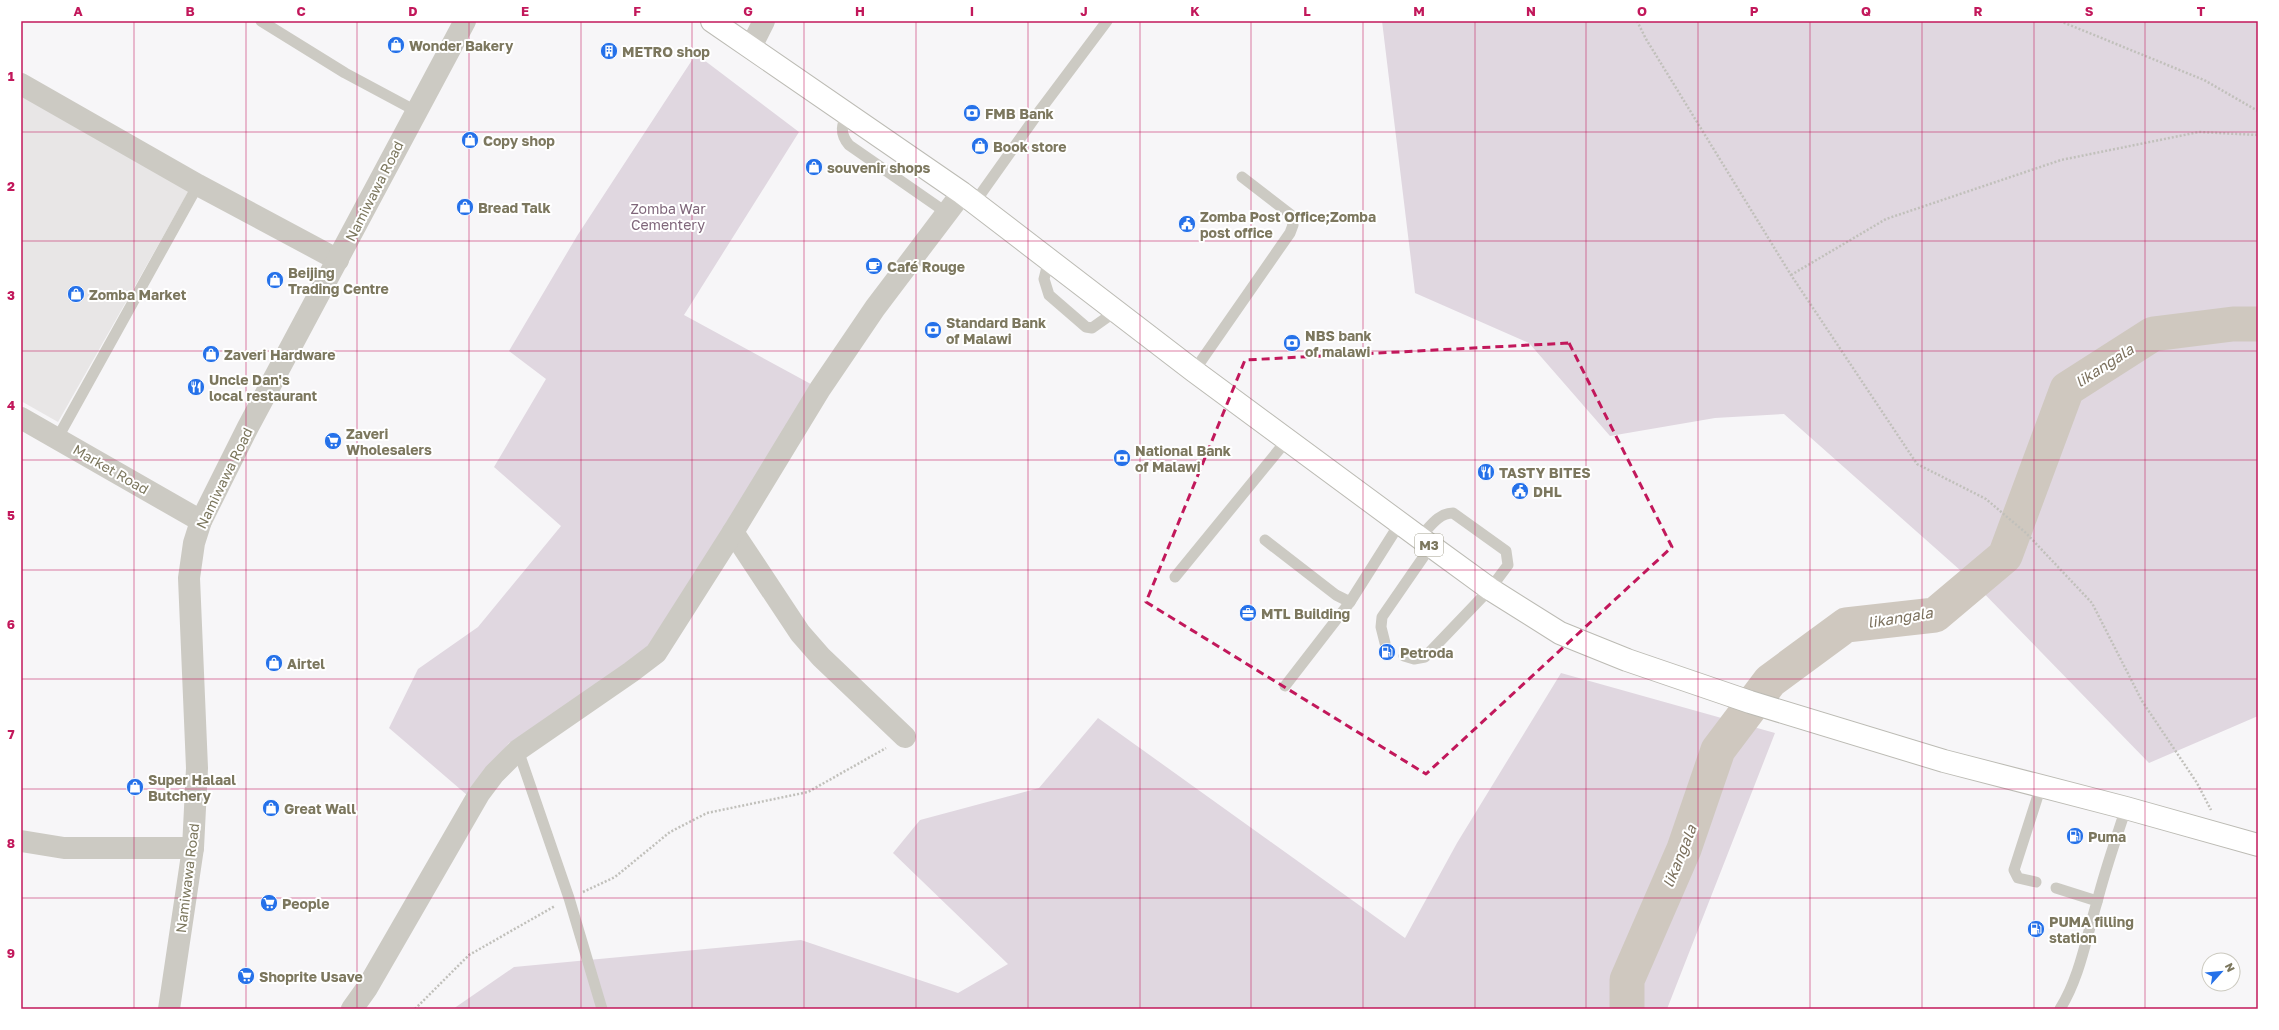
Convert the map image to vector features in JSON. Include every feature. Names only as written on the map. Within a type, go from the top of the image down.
[{"type":"highway","name":"M3","points":[[712,21],[847,112],[968,198],[1050,259],[1194,371],[1425,542],[1490,589],[1560,633],[1627,660],[1750,702],[1936,759],[2225,834],[2258,845]]},
{"type":"street","name":"Namiwawa Road","points":[[169,1009],[192,848],[197,768],[189,578],[194,543],[201,520],[248,427],[465,21]]},
{"type":"street","points":[[751,47],[764,21]]},
{"type":"street","points":[[21,84],[198,185],[338,260]]},
{"type":"street","points":[[352,1009],[367,988],[479,794],[494,774],[518,750],[656,653],[733,532],[820,389],[875,308],[947,213],[968,198]]},
{"type":"street","name":"Market Road","points":[[21,418],[201,520]]},
{"type":"street","points":[[733,532],[800,633],[821,658],[905,737]]},
{"type":"street","points":[[21,841],[64,848],[192,848]]},
{"type":"lane","points":[[261,21],[345,73],[416,111]]},
{"type":"lane","points":[[968,198],[1041,108],[1107,21]]},
{"type":"lane","points":[[847,112],[841,126],[842,132],[849,145],[947,213]]},
{"type":"lane","points":[[1194,371],[1293,225],[1290,214],[1242,177]]},
{"type":"lane","points":[[57,439],[198,185]]},
{"type":"lane","points":[[1050,259],[1044,279],[1049,295],[1086,327],[1092,328],[1116,311]]},
{"type":"lane","points":[[1175,577],[1287,440]]},
{"type":"lane","points":[[1386,643],[1381,627],[1382,617],[1439,517],[1445,513],[1453,513],[1506,551],[1508,565],[1490,589],[1425,657],[1414,659],[1404,656]]},
{"type":"lane","points":[[1285,686],[1350,602],[1400,523]]},
{"type":"lane","points":[[1265,540],[1336,595],[1350,602]]},
{"type":"lane","points":[[518,750],[569,898],[602,1009]]},
{"type":"lane","points":[[2036,882],[2018,878],[2014,870],[2041,786]]},
{"type":"lane","points":[[2060,1009],[2067,997],[2080,964],[2097,901],[2126,808]]},
{"type":"lane","points":[[2056,888],[2097,901]]},
{"type":"path","points":[[1637,21],[1646,39],[1790,275],[1917,464],[1986,499],[2026,533],[2092,603],[2142,701],[2197,784],[2225,834]]},
{"type":"path","points":[[2060,21],[2204,80],[2258,111]]},
{"type":"path","points":[[1790,275],[1886,219],[2061,160],[2199,132],[2258,135]]},
{"type":"path","points":[[415,1009],[469,955],[569,898],[615,877],[670,832],[707,813],[808,792],[905,737]]},
{"type":"highlighted area","points":[[1569,343],[1672,547],[1426,774],[1146,602],[1245,360]]},
{"type":"shaded area","name":"Zomba Market","points":[[21,90],[191,187],[58,422],[21,401]]},
{"type":"green space","points":[[1382,21],[2258,21],[2258,716],[2149,763],[1969,578],[1784,414],[1715,418],[1610,436],[1529,343],[1415,293]]},
{"type":"green space","name":"Zomba War Cementery","points":[[696,54],[799,132],[684,315],[820,389],[659,658],[509,743],[467,795],[389,728],[418,669],[478,627],[561,526],[494,467],[546,379],[509,351],[577,236]]},
{"type":"green space","points":[[1561,673],[1775,733],[1667,1009],[453,1009],[514,967],[801,940],[958,993],[1008,964],[893,853],[920,820],[1039,788],[1098,718],[1405,938],[1457,843]]},
{"type":"waterway","name":"likangala","points":[[1627,1009],[1627,980],[1684,849],[1718,750],[1770,681],[1846,625],[1935,615],[2005,556],[2067,389],[2153,334],[2233,324],[2258,324]]},
{"type":"place","name":"Wonder Bakery","points":[[396,45]]},
{"type":"place","name":"METRO shop","points":[[609,51]]},
{"type":"place","name":"FMB Bank","points":[[972,113]]},
{"type":"place","name":"Copy shop","points":[[470,140]]},
{"type":"place","name":"Book store","points":[[980,146]]},
{"type":"place","name":"souvenir shops","points":[[814,167]]},
{"type":"place","name":"Bread Talk","points":[[465,207]]},
{"type":"place","name":"Zomba Post Office;Zomba post office","points":[[1187,224]]},
{"type":"place","name":"Café Rouge","points":[[874,266]]},
{"type":"place","name":"Beijing Trading Centre","points":[[275,280]]},
{"type":"place","name":"Zomba Market","points":[[76,294]]},
{"type":"place","name":"Standard Bank of Malawi","points":[[933,330]]},
{"type":"place","name":"NBS bank of malawi","points":[[1292,343]]},
{"type":"place","name":"Zaveri Hardware","points":[[211,354]]},
{"type":"place","name":"Uncle Dan's local restaurant","points":[[196,387]]},
{"type":"place","name":"Zaveri Wholesalers","points":[[333,441]]},
{"type":"place","name":"National Bank of Malawi","points":[[1122,458]]},
{"type":"place","name":"TASTY BITES","points":[[1486,472]]},
{"type":"place","name":"DHL","points":[[1520,491]]},
{"type":"place","name":"MTL Building","points":[[1248,613]]},
{"type":"place","name":"Petroda","points":[[1387,652]]},
{"type":"place","name":"Airtel","points":[[274,663]]},
{"type":"place","name":"Super Halaal Butchery","points":[[135,787]]},
{"type":"place","name":"Great Wall","points":[[271,808]]},
{"type":"place","name":"Puma","points":[[2075,836]]},
{"type":"place","name":"People","points":[[269,903]]},
{"type":"place","name":"PUMA filling station","points":[[2036,929]]},
{"type":"place","name":"Shoprite Usave","points":[[246,976]]}]
